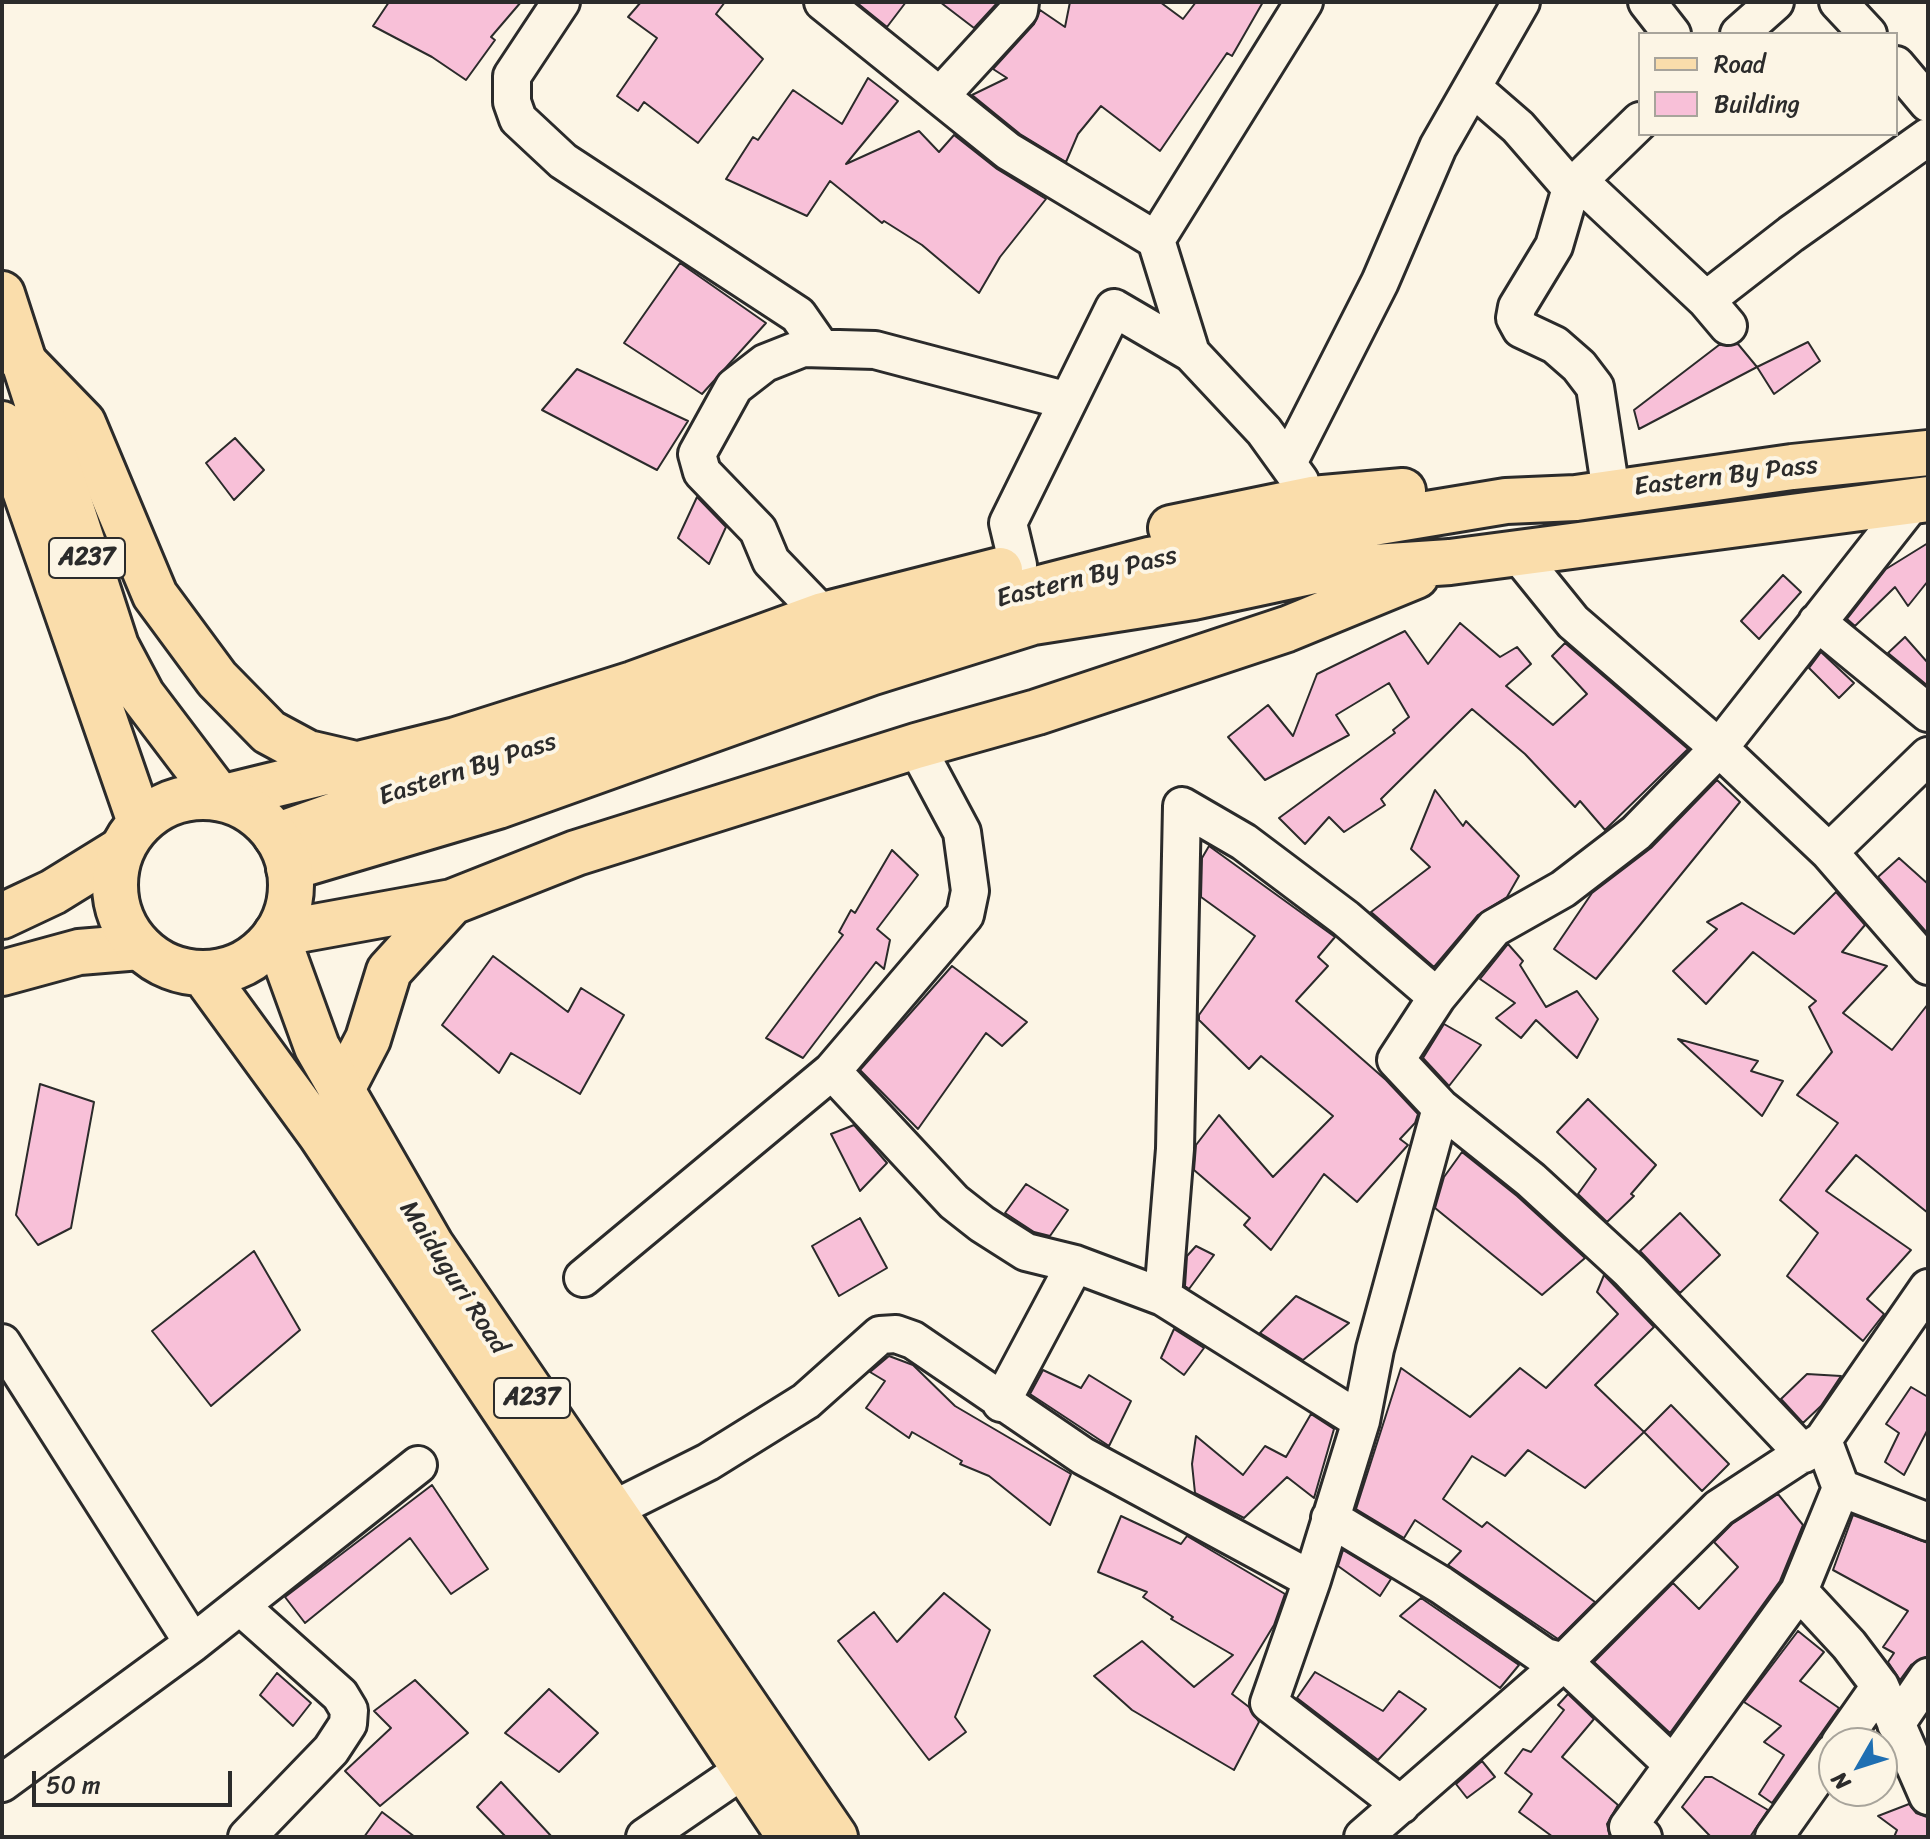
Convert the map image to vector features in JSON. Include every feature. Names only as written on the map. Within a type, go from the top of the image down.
[{"type":"main road","name":"A237","points":[[2,294],[20,358],[116,646],[142,695],[220,798]]},
{"type":"main road","points":[[20,358],[83,423],[155,595],[217,679],[269,732],[308,753],[354,764]]},
{"type":"main road","name":"A237","points":[[2,424],[131,836]]},
{"type":"main road","name":"Eastern By Pass","points":[[282,852],[377,800],[422,789],[679,698],[1013,595],[1149,560],[1506,501],[1576,498],[1928,453]]},
{"type":"main road","points":[[220,798],[471,735],[633,684],[823,615],[1018,565],[1312,499],[1436,488],[1506,501]]},
{"type":"main road","name":"Eastern By Pass","points":[[282,852],[498,806],[870,673],[1033,622],[1193,597],[1314,571],[1450,562],[1921,500]]},
{"type":"main road","points":[[276,934],[452,902],[576,853],[916,746],[1037,712],[1287,629],[1450,562]]},
{"type":"main road","name":"A237","points":[[203,796],[220,798],[252,812],[282,852],[289,902],[276,934],[252,958],[228,969],[203,973],[169,966],[140,947],[121,918],[116,901],[115,875],[131,836],[154,811],[177,800],[203,796]]},
{"type":"main road","points":[[2,916],[53,892],[131,836]]},
{"type":"main road","points":[[341,1091],[368,1039],[389,971],[452,902]]},
{"type":"main road","name":"Maiduguri Road","points":[[276,934],[317,1047],[431,1245],[835,1837]]},
{"type":"main road","points":[[2,973],[79,952],[140,947]]},
{"type":"main road","name":"Maiduguri Road","points":[[203,973],[321,1135],[790,1837]]},
{"type":"street","points":[[561,2],[512,76],[512,102],[518,119],[563,161],[798,315],[821,348]]},
{"type":"street","points":[[823,2],[1008,151],[1156,240],[1191,353]]},
{"type":"street","points":[[941,95],[1019,10],[1020,2]]},
{"type":"street","points":[[1156,240],[1304,2]]},
{"type":"street","points":[[1288,463],[1380,282],[1438,147],[1521,2]]},
{"type":"street","points":[[1647,2],[1670,32]]},
{"type":"street","points":[[1741,32],[1775,2]]},
{"type":"street","points":[[1838,2],[1866,32]]},
{"type":"street","points":[[1898,67],[1928,103]]},
{"type":"street","points":[[1473,88],[1717,313],[1791,234],[1928,137]]},
{"type":"street","points":[[1611,492],[1595,387],[1579,366],[1555,345],[1521,329],[1515,318],[1517,307],[1554,246],[1574,184],[1638,123]]},
{"type":"street","points":[[1018,565],[1008,523],[1114,308],[1191,353],[1264,431],[1312,499]]},
{"type":"street","points":[[823,615],[771,561],[758,530],[702,472],[697,454],[734,387],[765,363],[803,348],[875,350],[1068,401]]},
{"type":"street","points":[[1921,500],[1817,622],[1719,748],[1636,833],[1563,889],[1494,928],[1437,997],[1396,1060],[1441,1108],[1531,1180],[1813,1447],[1841,1488],[1928,1522]]},
{"type":"street","points":[[1518,554],[1573,622],[1719,748],[1829,852],[1928,966]]},
{"type":"street","points":[[1817,622],[1928,713]]},
{"type":"street","points":[[583,1278],[832,1071],[965,915],[970,891],[962,832],[916,746]]},
{"type":"street","points":[[1829,852],[1928,756]]},
{"type":"street","points":[[1163,1297],[1175,1149],[1182,806],[1256,851],[1345,918],[1437,997]]},
{"type":"street","points":[[832,1071],[954,1202],[982,1224],[1026,1252],[1075,1264],[1163,1297],[1361,1421]]},
{"type":"street","points":[[1401,1805],[1269,1703],[1312,1580],[1361,1421],[1375,1349],[1441,1108]]},
{"type":"street","points":[[1001,1403],[1075,1264]]},
{"type":"street","points":[[1363,1837],[1564,1662],[1719,1508],[1813,1447],[1928,1288]]},
{"type":"street","points":[[610,1511],[708,1462],[806,1401],[880,1335],[896,1334],[913,1340],[1001,1403],[1083,1456],[1312,1580]]},
{"type":"street","points":[[2,1343],[193,1643]]},
{"type":"street","points":[[4,1778],[193,1643],[418,1465]]},
{"type":"street","points":[[1643,1837],[1628,1827],[1671,1763],[1799,1591],[1841,1488]]},
{"type":"street","points":[[1330,1518],[1441,1585],[1545,1657],[1564,1662],[1671,1763]]},
{"type":"street","points":[[1799,1591],[1849,1645],[1880,1686],[1928,1796]]},
{"type":"street","points":[[240,1606],[340,1695],[349,1710],[348,1724],[331,1750],[247,1837]]},
{"type":"street","points":[[1896,1724],[1928,1677]]},
{"type":"street","points":[[1851,1727],[1880,1686]]},
{"type":"street","points":[[645,1837],[743,1770]]},
{"type":"street","points":[[1774,1837],[1818,1775]]},
{"type":"building","points":[[389,2],[521,2],[491,37],[495,40],[466,80],[432,57],[373,26]]},
{"type":"building","points":[[641,2],[725,2],[716,14],[763,59],[698,143],[644,102],[638,111],[617,96],[657,38],[628,17]]},
{"type":"building","points":[[856,2],[906,2],[887,27]]},
{"type":"building","points":[[940,2],[998,2],[974,28]]},
{"type":"building","points":[[1070,2],[1160,2],[1183,19],[1196,2],[1263,2],[1232,56],[1227,53],[1160,151],[1101,106],[1078,134],[1066,162],[1020,134],[972,95],[1007,78],[993,69],[1034,24],[1040,10],[1065,27]]},
{"type":"building","points":[[868,78],[898,101],[846,164],[919,131],[939,152],[954,135],[997,169],[1046,199],[1000,257],[979,293],[922,245],[884,221],[882,223],[830,181],[807,216],[726,179],[753,137],[758,140],[793,90],[842,124]]},
{"type":"building","points":[[680,263],[766,323],[702,394],[624,343]]},
{"type":"building","points":[[1808,342],[1820,361],[1774,394],[1757,367]]},
{"type":"building","points":[[1738,344],[1757,367],[1639,429],[1634,410],[1719,345]]},
{"type":"building","points":[[577,369],[688,421],[657,470],[542,410]]},
{"type":"building","points":[[235,438],[264,470],[234,500],[206,463]]},
{"type":"building","points":[[697,497],[726,527],[709,564],[678,538]]},
{"type":"building","points":[[1928,543],[1928,581],[1908,606],[1895,587],[1855,626],[1847,619],[1886,569]]},
{"type":"building","points":[[1783,575],[1801,592],[1759,639],[1741,621]]},
{"type":"building","points":[[1460,623],[1500,657],[1517,647],[1531,664],[1506,686],[1553,725],[1587,694],[1552,656],[1565,643],[1688,749],[1605,830],[1580,801],[1575,807],[1525,754],[1472,709],[1381,799],[1385,805],[1344,832],[1329,817],[1305,844],[1279,818],[1395,733],[1393,730],[1409,717],[1389,683],[1336,715],[1349,735],[1265,780],[1228,737],[1268,705],[1293,736],[1317,674],[1405,631],[1428,664]]},
{"type":"building","points":[[1905,637],[1928,663],[1928,686],[1888,653]]},
{"type":"building","points":[[1821,652],[1854,683],[1839,698],[1809,668]]},
{"type":"building","points":[[1717,780],[1740,802],[1596,979],[1554,949],[1592,893],[1651,848]]},
{"type":"building","points":[[1435,790],[1463,826],[1466,821],[1519,876],[1507,897],[1478,915],[1434,967],[1371,912],[1430,867],[1411,849]]},
{"type":"building","points":[[1209,846],[1335,937],[1318,957],[1328,966],[1296,1001],[1386,1080],[1418,1114],[1415,1123],[1400,1139],[1408,1145],[1357,1202],[1324,1174],[1271,1250],[1244,1225],[1250,1218],[1194,1170],[1196,1145],[1219,1115],[1273,1177],[1333,1116],[1261,1056],[1249,1069],[1199,1020],[1199,1015],[1255,936],[1201,897],[1202,858]]},
{"type":"building","points":[[892,850],[918,875],[877,929],[890,940],[884,969],[876,962],[803,1058],[766,1038],[843,935],[839,932],[851,910],[855,913]]},
{"type":"building","points":[[1899,858],[1928,884],[1928,934],[1878,877]]},
{"type":"building","points":[[1836,892],[1865,925],[1842,952],[1887,966],[1843,1013],[1892,1050],[1928,1004],[1928,1213],[1856,1155],[1826,1191],[1911,1250],[1867,1299],[1884,1314],[1863,1341],[1787,1276],[1818,1233],[1780,1200],[1838,1123],[1797,1095],[1832,1052],[1809,1007],[1816,1001],[1753,952],[1706,1004],[1673,971],[1717,929],[1707,922],[1742,903],[1794,934]]},
{"type":"building","points":[[1508,944],[1523,961],[1520,965],[1546,1007],[1577,991],[1598,1019],[1577,1058],[1536,1020],[1521,1038],[1496,1018],[1515,1003],[1480,979]]},
{"type":"building","points":[[493,956],[568,1012],[581,988],[624,1015],[580,1094],[511,1053],[499,1073],[442,1025]]},
{"type":"building","points":[[952,966],[1027,1022],[1002,1046],[986,1033],[918,1129],[860,1070]]},
{"type":"building","points":[[1444,1024],[1481,1045],[1449,1086],[1423,1058]]},
{"type":"building","points":[[1678,1039],[1758,1061],[1751,1071],[1783,1081],[1762,1116]]},
{"type":"building","points":[[40,1084],[94,1102],[71,1228],[38,1245],[16,1215]]},
{"type":"building","points":[[1588,1099],[1656,1165],[1631,1194],[1634,1196],[1607,1222],[1578,1194],[1596,1169],[1557,1132]]},
{"type":"building","points":[[854,1125],[887,1163],[860,1191],[831,1134]]},
{"type":"building","points":[[1462,1152],[1517,1196],[1585,1258],[1542,1295],[1435,1208],[1444,1177]]},
{"type":"building","points":[[1026,1184],[1068,1210],[1050,1236],[1034,1232],[1005,1213]]},
{"type":"building","points":[[1680,1213],[1720,1255],[1680,1293],[1640,1251]]},
{"type":"building","points":[[860,1218],[887,1268],[839,1296],[812,1246]]},
{"type":"building","points":[[1196,1246],[1214,1255],[1189,1289],[1185,1286],[1187,1256]]},
{"type":"building","points":[[254,1251],[300,1330],[211,1406],[152,1331]]},
{"type":"building","points":[[1604,1275],[1654,1327],[1595,1385],[1644,1432],[1585,1488],[1528,1450],[1505,1476],[1472,1456],[1443,1499],[1482,1527],[1487,1522],[1595,1602],[1558,1639],[1448,1565],[1461,1551],[1415,1520],[1404,1538],[1356,1509],[1401,1368],[1470,1417],[1520,1368],[1546,1388],[1618,1314],[1597,1292]]},
{"type":"building","points":[[1296,1296],[1349,1323],[1303,1360],[1260,1333]]},
{"type":"building","points":[[1174,1329],[1204,1348],[1184,1375],[1161,1358]]},
{"type":"building","points":[[889,1356],[913,1365],[955,1406],[1071,1474],[1050,1525],[989,1476],[960,1464],[962,1461],[912,1432],[909,1438],[866,1408],[885,1381],[870,1372]]},
{"type":"building","points":[[1043,1370],[1081,1388],[1089,1375],[1131,1401],[1109,1446],[1030,1394]]},
{"type":"building","points":[[1807,1374],[1841,1376],[1821,1406],[1803,1423],[1781,1399]]},
{"type":"building","points":[[1911,1387],[1928,1397],[1928,1429],[1904,1475],[1885,1462],[1899,1433],[1886,1424]]},
{"type":"building","points":[[1671,1405],[1729,1464],[1702,1491],[1644,1432]]},
{"type":"building","points":[[1311,1414],[1334,1429],[1314,1498],[1287,1477],[1244,1518],[1195,1493],[1192,1464],[1196,1436],[1243,1475],[1265,1446],[1286,1457]]},
{"type":"building","points":[[432,1485],[488,1569],[451,1594],[410,1538],[305,1623],[285,1597]]},
{"type":"building","points":[[1778,1494],[1803,1525],[1780,1581],[1670,1733],[1594,1662],[1673,1583],[1699,1609],[1738,1567],[1714,1542],[1732,1524]]},
{"type":"building","points":[[1853,1515],[1928,1543],[1928,1656],[1911,1665],[1900,1680],[1888,1662],[1894,1653],[1883,1647],[1908,1611],[1833,1570]]},
{"type":"building","points":[[1121,1516],[1181,1544],[1187,1536],[1285,1594],[1274,1625],[1232,1694],[1249,1707],[1259,1722],[1234,1770],[1132,1710],[1094,1676],[1142,1641],[1194,1687],[1233,1655],[1171,1619],[1173,1617],[1143,1597],[1147,1592],[1098,1572]]},
{"type":"building","points":[[1343,1550],[1391,1579],[1380,1596],[1338,1566]]},
{"type":"building","points":[[944,1593],[990,1630],[955,1717],[966,1732],[929,1760],[838,1641],[874,1612],[897,1642]]},
{"type":"building","points":[[1421,1598],[1519,1665],[1500,1688],[1400,1616]]},
{"type":"building","points":[[1798,1631],[1824,1652],[1800,1681],[1839,1708],[1826,1727],[1818,1727],[1818,1738],[1772,1803],[1759,1794],[1784,1755],[1764,1742],[1781,1726],[1744,1702]]},
{"type":"building","points":[[1315,1672],[1383,1711],[1399,1691],[1426,1709],[1378,1760],[1297,1698]]},
{"type":"building","points":[[277,1673],[311,1703],[293,1726],[260,1695]]},
{"type":"building","points":[[415,1680],[468,1733],[380,1806],[345,1771],[391,1728],[374,1711]]},
{"type":"building","points":[[549,1689],[598,1733],[559,1772],[505,1733]]},
{"type":"building","points":[[1568,1694],[1594,1719],[1562,1757],[1618,1805],[1607,1824],[1610,1837],[1553,1837],[1519,1812],[1532,1794],[1505,1773],[1523,1749],[1531,1752],[1564,1710],[1558,1705]]},
{"type":"building","points":[[1482,1761],[1495,1777],[1467,1798],[1456,1784]]},
{"type":"building","points":[[1705,1777],[1712,1777],[1768,1810],[1750,1837],[1711,1837],[1682,1807]]},
{"type":"building","points":[[501,1782],[552,1837],[506,1837],[477,1807]]},
{"type":"building","points":[[1909,1804],[1916,1813],[1927,1817],[1928,1837],[1894,1837],[1897,1830],[1878,1816]]},
{"type":"building","points":[[382,1812],[415,1837],[364,1837]]}]
